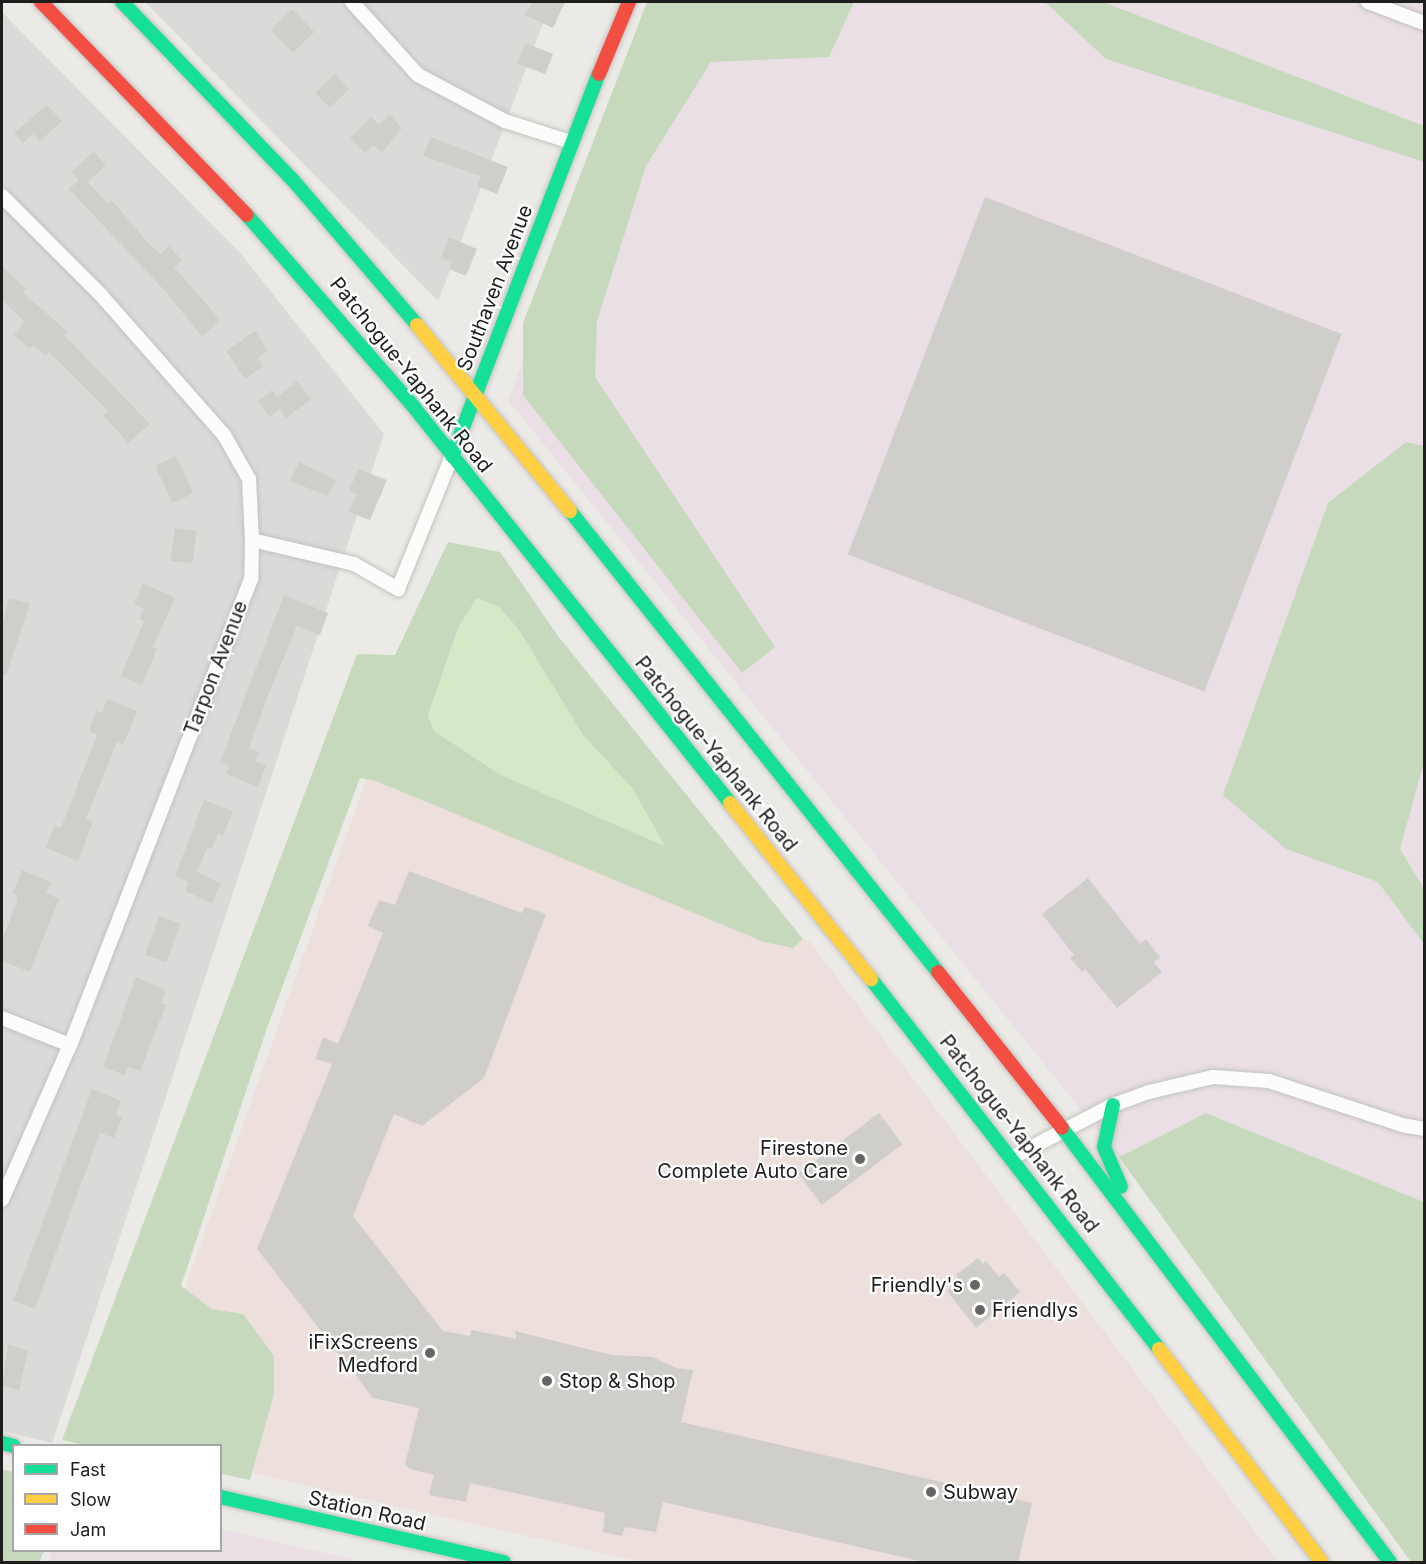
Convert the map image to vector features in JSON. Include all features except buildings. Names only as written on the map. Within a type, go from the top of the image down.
[{"type":"main road","name":"Patchogue-Yaphank Road","points":[[41,2],[290,261],[452,456],[1013,1157],[1322,1563]]},
{"type":"main road","name":"Patchogue-Yaphank Road","points":[[122,2],[292,179],[476,394],[1062,1128],[1390,1563]]},
{"type":"main road","name":"Southaven Avenue","points":[[452,456],[571,142],[629,2]]},
{"type":"main road","points":[[1113,1105],[1105,1157],[1153,1246]]},
{"type":"main road","name":"Station Road","points":[[222,1497],[504,1563]]},
{"type":"street","points":[[352,2],[418,75],[505,122],[571,142]]},
{"type":"street","points":[[1368,2],[1425,23]]},
{"type":"street","name":"Tarpon Avenue","points":[[2,196],[100,294],[224,435],[249,479],[252,540],[251,579],[70,1045],[2,1200]]},
{"type":"street","name":"Southaven Avenue","points":[[252,540],[354,564],[398,589],[452,456]]},
{"type":"street","points":[[2,1018],[70,1045]]},
{"type":"street","points":[[1013,1157],[1062,1128],[1113,1105],[1195,1079],[1248,1077],[1290,1086],[1402,1125],[1425,1129]]},
{"type":"shaded area","points":[[145,2],[551,2],[438,302],[438,301]]},
{"type":"shaded area","points":[[664,2],[1424,2],[1424,1202],[1206,1113],[1119,1157],[508,400]]},
{"type":"shaded area","points":[[2,12],[241,254],[384,434],[52,1443],[2,1431]]},
{"type":"shaded area","points":[[369,771],[810,942],[1278,1562],[641,1562],[222,1466],[222,1444],[129,1444]]},
{"type":"shaded area","points":[[222,1529],[363,1562],[48,1562],[52,1552],[222,1552]]},
{"type":"green space","points":[[647,2],[854,2],[829,57],[711,62],[646,166],[597,321],[595,377],[775,647],[742,673],[523,395],[523,323]]},
{"type":"green space","points":[[1045,2],[1103,2],[1424,126],[1424,162],[1106,59]]},
{"type":"green space","points":[[1406,442],[1424,446],[1424,762],[1400,849],[1424,889],[1424,944],[1378,882],[1286,849],[1223,795],[1328,503]]},
{"type":"green space","points":[[448,542],[500,552],[558,636],[803,939],[793,948],[764,942],[376,781],[360,778],[267,1028],[181,1286],[212,1309],[243,1314],[274,1356],[274,1394],[250,1480],[222,1474],[222,1444],[80,1444],[62,1440],[357,654],[395,655]],"holes":[[[477,598],[499,607],[519,630],[583,735],[632,788],[665,846],[499,774],[434,731],[428,715],[459,626]]]},
{"type":"green space","points":[[477,598],[499,607],[519,630],[583,735],[632,788],[666,846],[499,774],[434,731],[428,715],[459,626]]},
{"type":"green space","points":[[1206,1113],[1424,1202],[1424,1562],[1411,1562],[1119,1157]]},
{"type":"green space","points":[[2,1469],[12,1472],[12,1552],[44,1552],[39,1562],[2,1562]]},
{"type":"traffic: fast","points":[[122,2],[292,179],[417,325]]},
{"type":"traffic: fast","points":[[452,456],[599,74]]},
{"type":"traffic: fast","points":[[247,215],[413,406],[730,803]]},
{"type":"traffic: fast","points":[[570,511],[938,972]]},
{"type":"traffic: fast","points":[[871,979],[1159,1349]]},
{"type":"traffic: fast","points":[[1113,1105],[1104,1147],[1121,1187]]},
{"type":"traffic: fast","points":[[1062,1128],[1390,1562]]},
{"type":"traffic: fast","points":[[2,1443],[12,1446]]},
{"type":"traffic: fast","points":[[222,1497],[504,1562]]},
{"type":"traffic: slow","points":[[417,325],[570,511]]},
{"type":"traffic: slow","points":[[730,803],[871,979]]},
{"type":"traffic: slow","points":[[1159,1349],[1322,1562]]},
{"type":"traffic: jam","points":[[41,2],[247,215]]},
{"type":"traffic: jam","points":[[599,74],[629,2]]},
{"type":"traffic: jam","points":[[938,972],[1062,1128]]},
{"type":"place","name":"Firestone Complete Auto Care","points":[[860,1159]]},
{"type":"place","name":"Friendly's","points":[[975,1285]]},
{"type":"place","name":"Friendlys","points":[[980,1310]]},
{"type":"place","name":"iFixScreens Medford","points":[[430,1353]]},
{"type":"place","name":"Stop & Shop","points":[[547,1381]]},
{"type":"place","name":"Subway","points":[[931,1492]]}]
